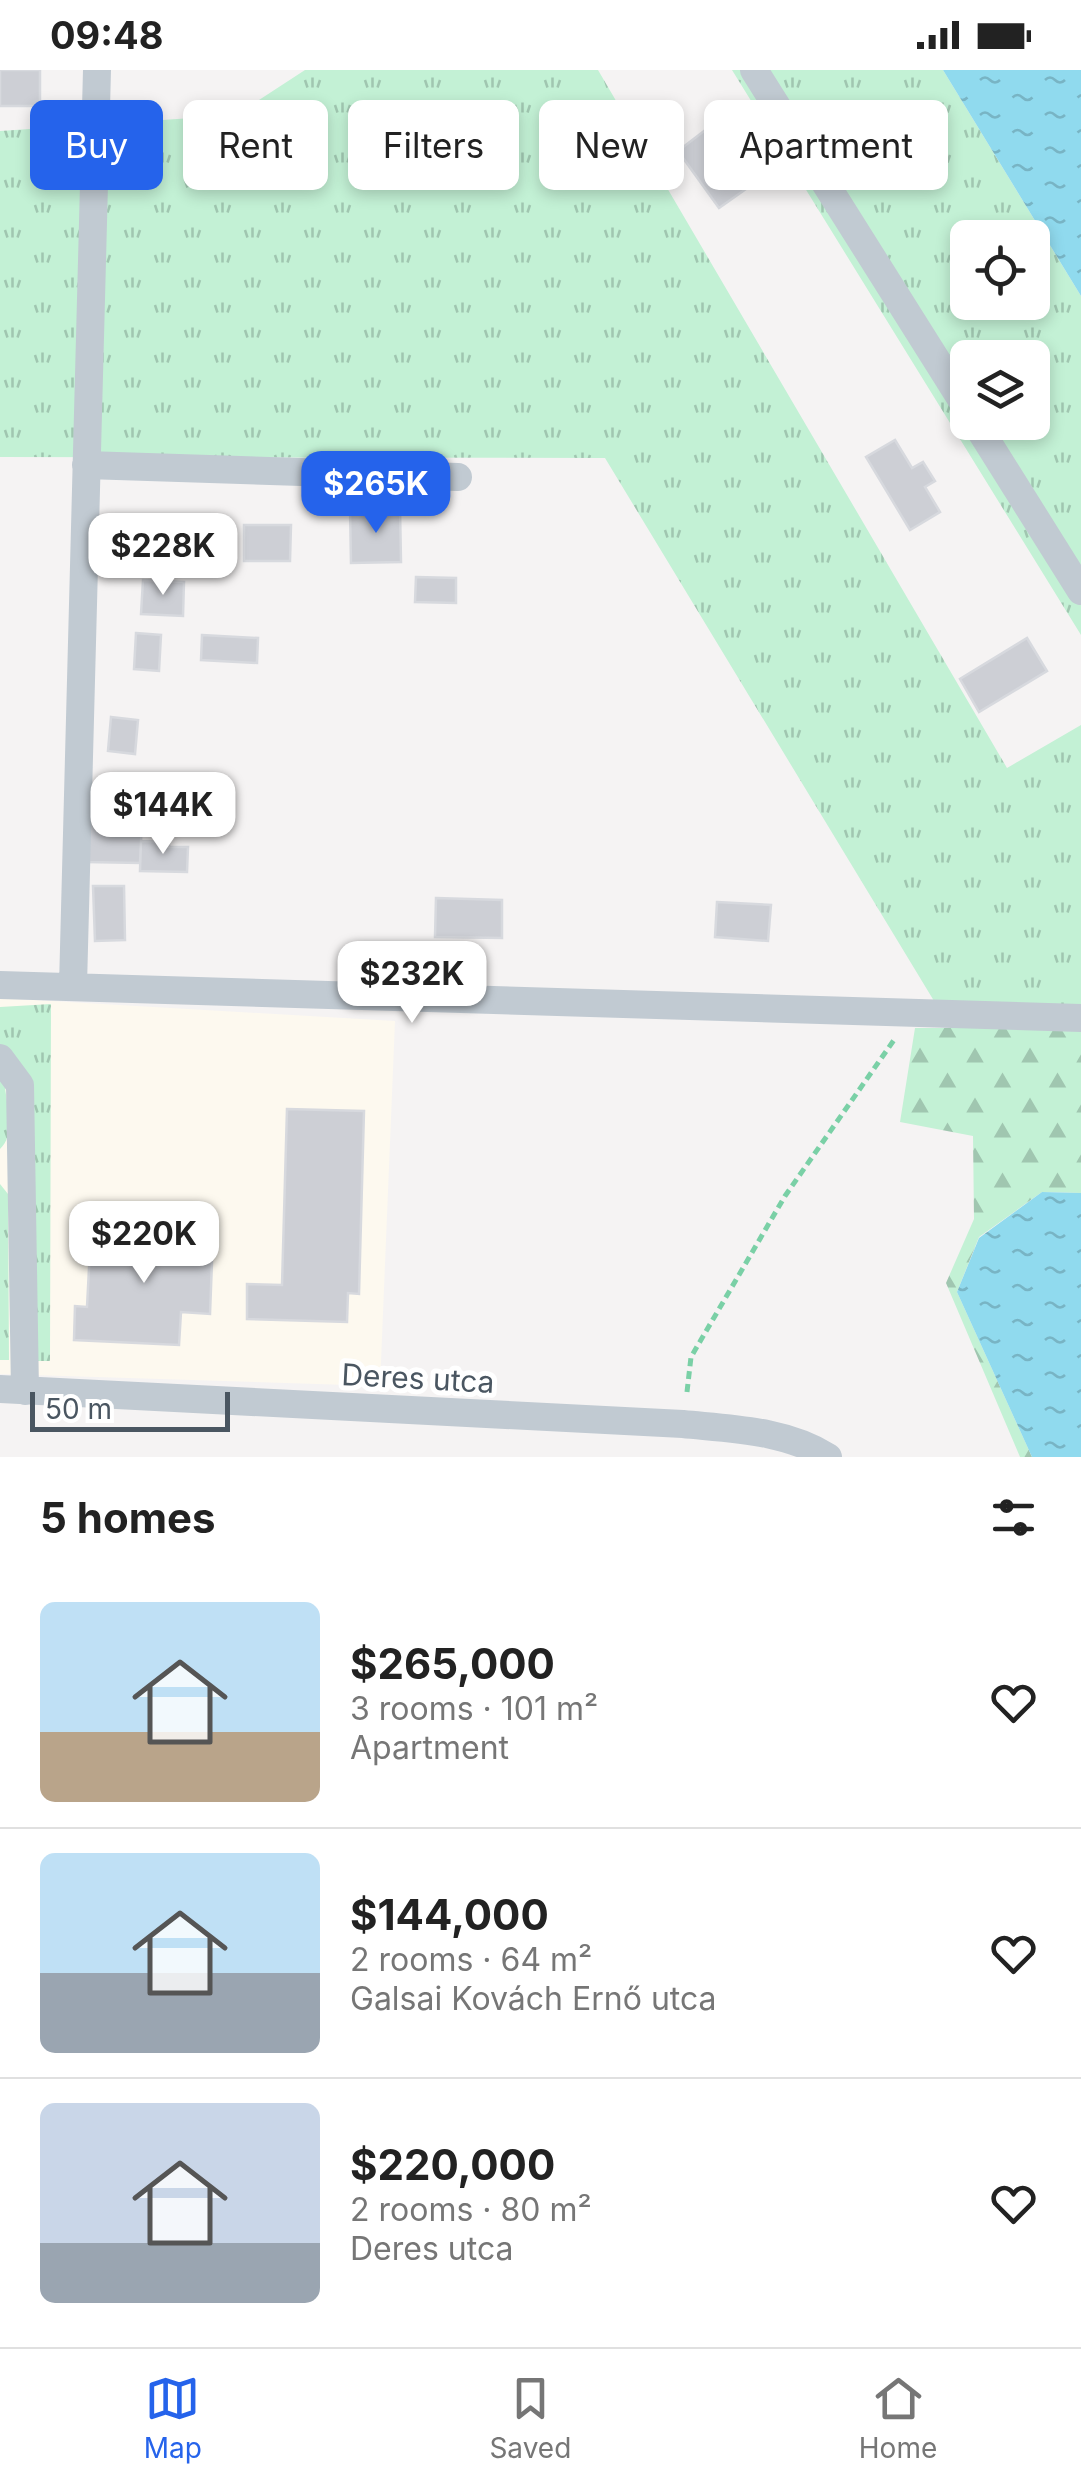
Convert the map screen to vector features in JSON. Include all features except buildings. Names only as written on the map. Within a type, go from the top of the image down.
[{"type":"street","points":[[73,986],[97,70]]},
{"type":"street","points":[[754,70],[950,381]]},
{"type":"street","points":[[986,440],[1081,591]]},
{"type":"street","points":[[86,465],[458,477]]},
{"type":"street","points":[[0,985],[1081,1018]]},
{"type":"street","points":[[0,1058],[20,1085],[11,1162],[12,1390]]},
{"type":"street","name":"Deres utca","points":[[12,1390],[684,1424],[764,1433],[813,1448],[828,1457]]},
{"type":"path","points":[[688,1392],[692,1357],[775,1212],[910,1014]]},
{"type":"shaded area","points":[[0,998],[395,1021],[380,1386],[0,1374]]},
{"type":"green space","points":[[305,70],[598,70],[616,100],[539,100],[539,190],[668,190],[1007,768],[1081,725],[1081,1028],[951,1029],[605,458],[0,457],[0,131],[30,129],[30,190],[163,190],[163,120],[183,119],[183,190],[328,190],[328,100],[259,100]]},
{"type":"green space","points":[[732,70],[943,70],[1035,220],[950,220],[950,320],[1050,320],[1050,245],[1081,296],[1081,635],[961,440],[1050,440],[1050,340],[950,340],[950,423],[806,190],[948,190],[948,100],[751,100]]},
{"type":"green space","points":[[51,1004],[50,1361],[29,1361],[33,1096],[0,1047],[0,1007]]},
{"type":"green space","points":[[915,1028],[1081,1028],[1081,1193],[1042,1192],[979,1237],[957,1292],[1032,1457],[1020,1457],[946,1283],[974,1219],[973,1136],[900,1122]]},
{"type":"green space","points":[[0,1080],[5,1087],[9,1120],[8,1136],[0,1149]]},
{"type":"green space","points":[[0,1184],[8,1194],[9,1360],[0,1360]]},
{"type":"water","points":[[943,70],[1081,70],[1081,296],[1050,245],[1050,220],[1035,220]]},
{"type":"water","points":[[1042,1192],[1081,1193],[1081,1457],[1032,1457],[957,1292],[979,1238]]}]
